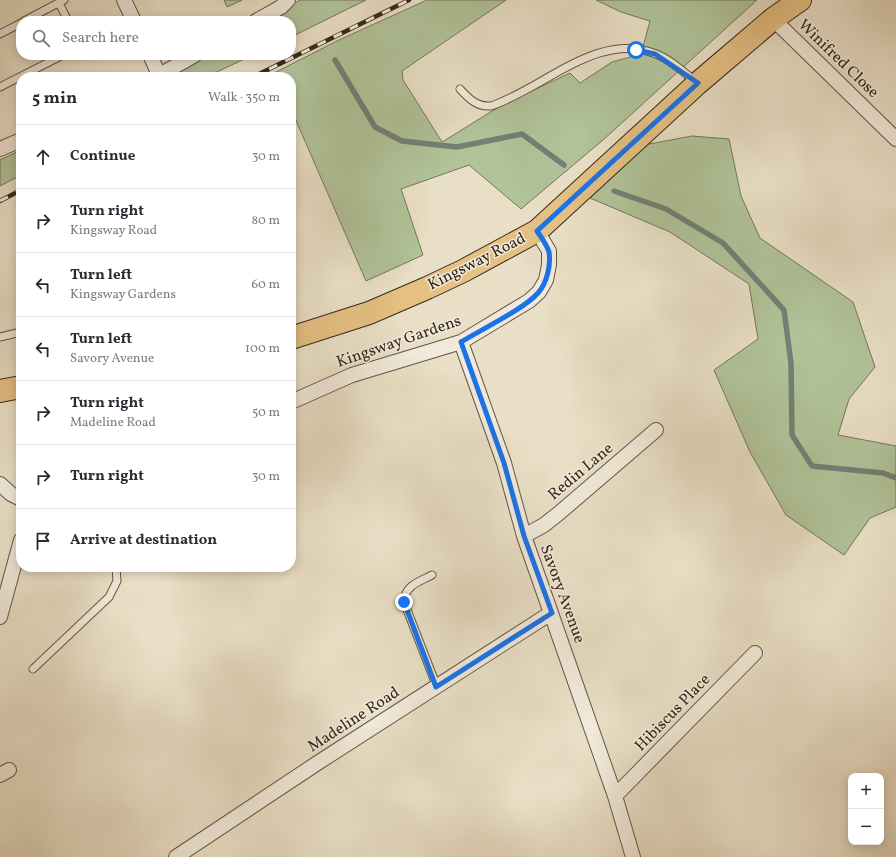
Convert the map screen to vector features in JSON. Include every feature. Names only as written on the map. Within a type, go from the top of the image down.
[{"type":"main road","name":"Kingsway Road","points":[[296,336],[369,313],[427,288],[463,271],[537,231],[698,83],[773,19],[800,0]]},
{"type":"main road","points":[[0,391],[16,388]]},
{"type":"street","points":[[124,0],[132,16]]},
{"type":"street","points":[[265,16],[281,7],[288,0]]},
{"type":"street","name":"Winifred Close","points":[[773,19],[896,139]]},
{"type":"street","points":[[152,60],[156,72]]},
{"type":"street","points":[[165,72],[186,60]]},
{"type":"street","points":[[0,149],[16,142]]},
{"type":"street","name":"Kingsway Gardens","points":[[296,400],[352,375],[461,342],[529,301],[539,292],[546,280],[549,265],[549,251],[537,231]]},
{"type":"street","name":"Savory Avenue","points":[[461,342],[504,463],[524,536],[615,796],[633,857]]},
{"type":"street","name":"Redin Lane","points":[[524,536],[544,525],[558,514],[656,430]]},
{"type":"street","points":[[0,484],[16,496]]},
{"type":"street","points":[[0,617],[16,558]]},
{"type":"street","name":"Madeline Road","points":[[176,857],[552,613]]},
{"type":"street","name":"Hibiscus Place","points":[[615,796],[755,653]]},
{"type":"lane","points":[[33,16],[61,1],[66,16]]},
{"type":"lane","points":[[0,34],[16,26]]},
{"type":"lane","points":[[460,89],[475,103],[491,106],[522,92],[593,54],[618,49],[636,50],[655,54],[698,83]]},
{"type":"lane","points":[[30,72],[54,60]]},
{"type":"lane","points":[[0,87],[16,79]]},
{"type":"lane","points":[[0,337],[16,333]]},
{"type":"lane","points":[[33,669],[109,597],[117,581],[116,572]]},
{"type":"lane","points":[[432,575],[410,587],[406,591],[404,602],[436,687]]},
{"type":"green space","points":[[224,0],[242,0],[227,7]]},
{"type":"green space","points":[[300,0],[366,0],[296,35],[296,16],[273,16]]},
{"type":"green space","points":[[427,0],[506,0],[402,71],[403,80],[442,142],[502,105],[570,73],[580,83],[612,62],[641,54],[650,21],[621,12],[596,0],[757,0],[603,140],[521,209],[469,165],[401,189],[423,255],[366,281],[296,120],[296,72],[276,72],[339,40]]},
{"type":"green space","points":[[199,60],[242,60],[217,72],[176,72]]},
{"type":"green space","points":[[692,136],[729,139],[741,196],[760,238],[853,302],[875,367],[849,399],[838,435],[896,446],[896,507],[870,518],[844,555],[786,515],[750,452],[714,370],[758,339],[749,284],[670,232],[590,198],[644,145]]},
{"type":"green space","points":[[16,152],[16,178],[0,186],[0,160]]},
{"type":"waterway","points":[[335,60],[375,127],[402,141],[457,147],[522,134],[564,165]]},
{"type":"waterway","points":[[614,191],[666,209],[723,243],[784,310],[791,363],[792,435],[812,466],[883,473],[896,478]]},
{"type":"railway","points":[[296,56],[409,0]]},
{"type":"railway","points":[[263,72],[287,60]]},
{"type":"railway","points":[[0,201],[16,193]]},
{"type":"route","points":[[404,602],[436,687],[552,613],[524,536],[504,463],[461,342],[529,301],[539,292],[546,280],[549,265],[549,251],[537,231],[698,83],[668,61],[655,54],[636,50]]}]
